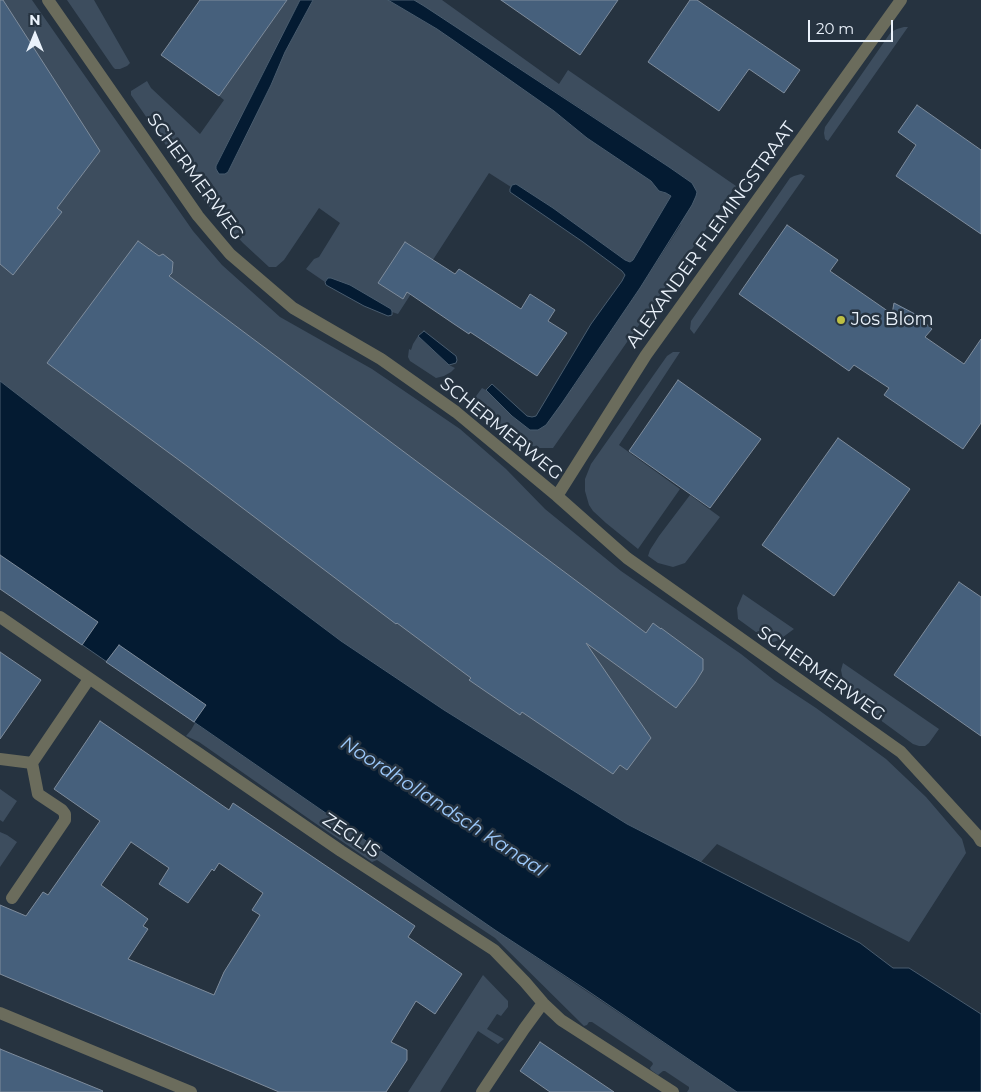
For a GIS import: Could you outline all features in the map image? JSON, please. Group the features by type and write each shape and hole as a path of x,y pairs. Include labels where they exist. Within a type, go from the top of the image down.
{"street":[{"name":"SCHERMERWEG","path":"48,0 198,216 230,254 293,308 381,359 461,416 627,558 901,752 981,841"},
{"name":"ALEXANDER FLEMINGSTRAAT","path":"556,496 646,355 901,0"},
{"name":"ZEGLIS","path":"0,617 341,851 494,950 561,1020 674,1092"},
{"path":"12,898 65,820 65,814 62,810 38,794 32,763 89,679"},
{"path":"0,759 32,763"},
{"path":"482,1092 543,1003"},
{"path":"0,1013 191,1092"}],"shaded area":[{"path":"0,0 32,0 193,231 222,265 280,317 372,369 460,429 506,469 545,509 621,571 741,654 775,681 886,759 926,797 962,839 966,853 909,942 717,844 701,862 627,824 444,710 341,641 0,381"},
{"path":"67,0 94,0 130,63 127,66 120,69 113,67"},
{"path":"287,0 300,0 216,166 228,172 271,85 285,52 313,0 388,0 453,40 554,111 587,138 651,181 661,192 671,196 633,260 630,262 625,260 516,184 511,187 489,173 398,314 349,285 326,280 325,282 306,269 314,259 319,257 340,223 319,208 284,260 276,267 269,267 243,243 207,204 131,95 131,91 147,81 151,88 200,134 224,100 219,96"},
{"path":"414,0 442,0 559,84 568,70 736,186 553,448 539,448 522,440 518,445 477,412 473,403 474,399 482,388 486,390 512,416 532,430 574,386 640,288 680,226 692,183"},
{"path":"908,27 828,141 825,139 825,127 891,32"},
{"path":"801,174 805,176 694,334 690,329 691,321 790,178"},
{"path":"418,336 449,365 455,368 444,376 436,378 410,361 408,357 409,349 411,350"},
{"path":"673,352 680,352 619,445 680,489 638,549 593,511 585,491 585,479 591,464 667,356"},
{"path":"690,495 720,517 685,563 673,567 658,563 648,556 650,550"},
{"path":"743,594 794,629 779,640 771,643 738,619 737,608"},
{"path":"843,663 939,729 929,743 925,746 913,744 857,703 847,690 843,680 841,670"},
{"path":"195,723 495,930 737,1092 687,1092 689,1087 665,1071 658,1075 650,1068 653,1064 652,1062 592,1022 584,1026 495,938 377,860 372,862 199,742 186,736"},
{"path":"0,789 17,801 3,822 0,820"},
{"path":"0,832 17,842 0,867"},
{"path":"483,975 508,1001 508,1007 501,1016 497,1014 487,1029 504,1039 498,1044 478,1031 440,1092 408,1092"}],"water":[{"path":"300,0 313,0 285,52 271,85 228,172 219,174 216,166"},
{"path":"388,0 414,0 424,6 669,167 692,183 697,192 692,205 640,288 562,403 546,425 538,430 530,430 512,416 486,390 492,384 527,416 536,416 591,324 625,275 583,242 510,192 512,185 516,184 553,208 630,262 671,196 659,191 651,181 587,138 554,111 453,40"},
{"path":"328,278 350,285 391,309 392,315 388,316 364,306 326,285 325,282"},
{"path":"424,331 456,356 456,363 449,365 418,336"},
{"name":"Noordhollandsch Kanaal","path":"0,381 341,641 444,710 627,824 860,943 893,968 909,968 981,1014 981,1092 737,1092 495,930 0,588"}],"building":[{"path":"0,0 3,0 100,151 57,208 62,212 13,275 0,264"},
{"path":"200,0 287,0 219,96 161,55"},
{"path":"501,0 618,0 580,55"},
{"path":"690,0 697,0 800,70 784,93 749,69 719,111 648,62"},
{"path":"917,105 981,150 981,234 896,176 916,145 898,132"},
{"path":"787,225 838,260 830,271 892,314 894,303 915,314 932,329 925,337 964,364 981,339 981,423 963,449 884,395 889,388 854,365 849,371 739,294"},
{"path":"138,241 159,256 163,254 173,262 172,273 169,276 646,633 653,623 703,659 703,670 676,708 586,643 651,738 627,770 620,765 613,774 522,712 520,715 469,680 471,678 47,363"},
{"path":"405,242 455,274 459,269 521,309 530,294 555,310 548,321 567,333 537,376 470,332 469,334 407,292 403,299 378,283"},
{"path":"678,380 761,439 710,508 629,451"},
{"path":"838,438 910,489 834,596 762,545"},
{"path":"0,555 98,622 82,645 0,589"},
{"path":"959,582 981,597 981,736 894,675"},
{"path":"119,645 206,705 194,722 106,662"},
{"path":"0,652 41,680 0,739"},
{"path":"100,721 229,810 233,803 415,926 408,937 462,974 435,1014 416,1001 391,1042 407,1050 407,1060 386,1092 279,1092 0,974 0,905 26,916 43,892 48,895 100,821 54,789","holes":["131,842 169,868 159,884 188,903 212,869 214,871 219,863 263,893 252,910 260,915 224,972 214,995 128,959 148,929 143,926 148,919 101,885"]},
{"path":"540,1042 614,1092 550,1092 520,1071"},
{"path":"0,1049 103,1091 0,1092"}],"place":[{"name":"Jos Blom","path":"841,320"}]}
